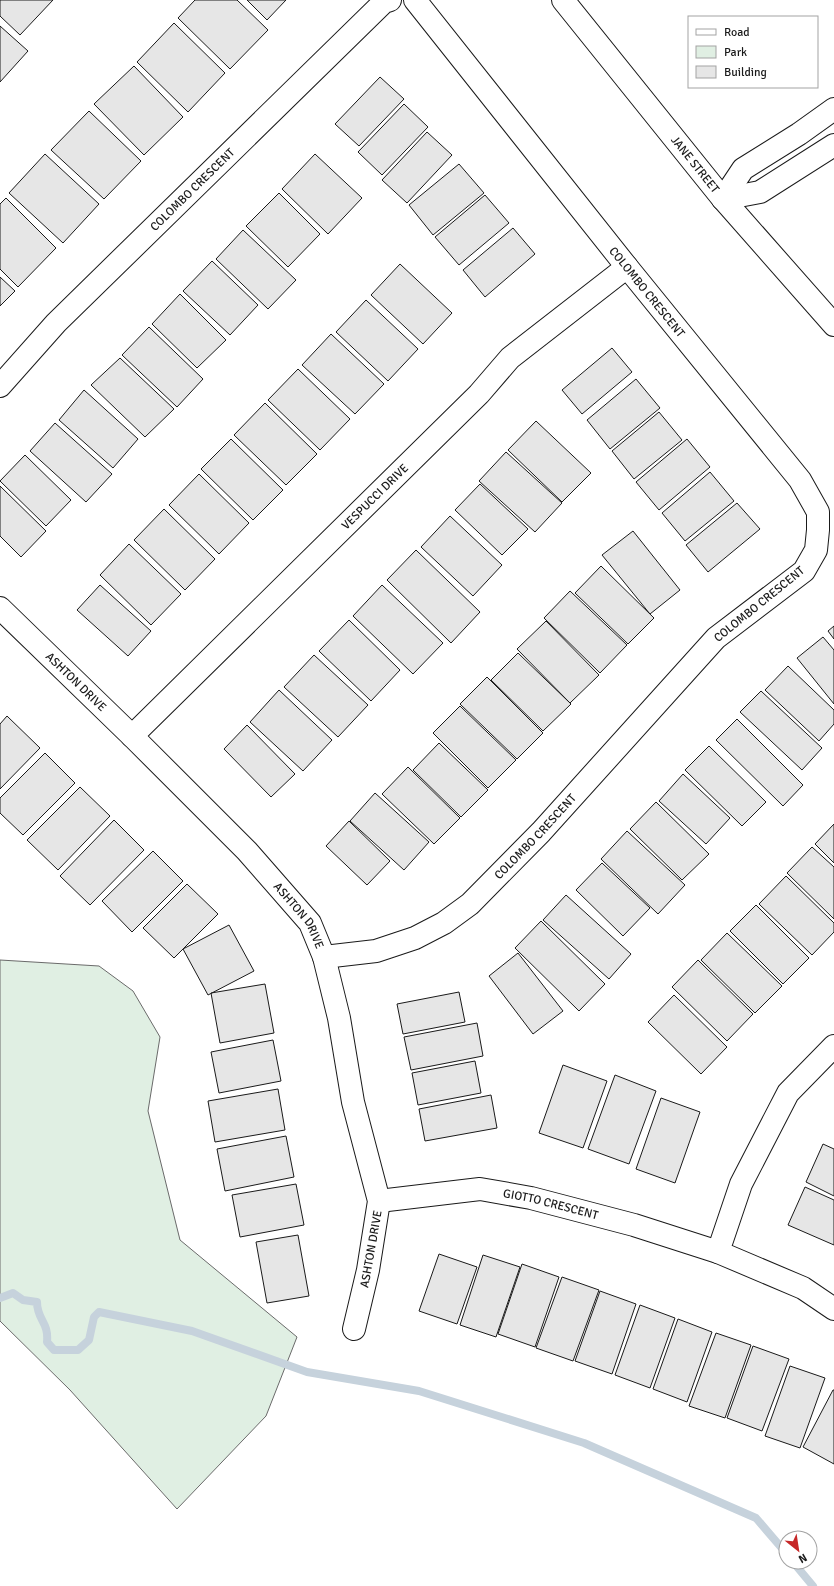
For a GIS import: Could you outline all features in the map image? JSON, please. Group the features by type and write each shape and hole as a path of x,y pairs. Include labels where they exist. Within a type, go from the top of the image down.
{"street":[{"name":"COLOMBO CRESCENT","path":"0,386 56,323 372,13 384,2 390,0"},
{"name":"COLOMBO CRESCENT","path":"324,957 376,951 415,938 444,923 470,904 541,832 716,638 804,571 816,550 818,530 818,512 800,480 626,268 415,0"},
{"name":"JANE STREET","path":"563,0 723,199 834,325"},
{"path":"723,199 743,169 799,134 834,109"},
{"path":"723,199 760,192 834,146"},
{"name":"VESPUCCI DRIVE","path":"132,736 479,394 510,358 626,268"},
{"name":"ASHTON DRIVE","path":"0,608 132,736 247,851 310,923 324,957 339,1018 353,1102 379,1201 368,1270 354,1329"},
{"path":"718,1252 741,1184 788,1093 834,1046"},
{"name":"GIOTTO CRESCENT","path":"379,1201 480,1189 546,1202 634,1225 718,1252 803,1288 834,1308"}],"green space":[{"path":"0,960 99,966 133,991 160,1037 148,1111 180,1240 297,1337 266,1416 177,1509 70,1390 0,1321"}],"building":[{"path":"0,0 53,0 20,35 0,16"},
{"path":"195,0 237,0 268,30 230,69 178,18"},
{"path":"247,0 286,0 267,20"},
{"path":"174,23 225,73 188,112 137,62"},
{"path":"0,26 28,51 0,82"},
{"path":"134,66 183,117 144,155 94,104"},
{"path":"380,77 404,99 359,146 335,124"},
{"path":"404,104 428,127 382,175 358,152"},
{"path":"89,111 141,161 104,199 51,150"},
{"path":"427,132 452,155 407,203 382,180"},
{"path":"45,154 99,204 63,243 9,193"},
{"path":"315,154 362,198 328,234 282,189"},
{"path":"459,164 484,193 433,235 409,205"},
{"path":"279,193 320,234 288,267 246,226"},
{"path":"485,195 509,223 459,265 435,237"},
{"path":"6,198 56,248 18,287 0,269 0,204"},
{"path":"513,228 535,254 485,297 463,270"},
{"path":"243,230 296,280 268,309 216,259"},
{"path":"212,261 258,305 230,335 183,291"},
{"path":"400,264 452,313 423,344 371,295"},
{"path":"0,277 15,291 0,306"},
{"path":"180,294 226,340 197,368 152,324"},
{"path":"366,300 418,349 388,381 336,332"},
{"path":"149,327 203,379 177,407 122,355"},
{"path":"331,334 384,384 355,414 302,365"},
{"path":"612,348 632,372 582,414 562,390"},
{"path":"120,358 174,409 145,437 91,385"},
{"path":"298,369 350,419 320,450 268,400"},
{"path":"636,379 660,408 610,449 587,420"},
{"path":"84,390 138,439 113,468 59,420"},
{"path":"265,403 317,454 286,485 234,435"},
{"path":"659,412 682,440 634,479 612,451"},
{"path":"536,421 591,473 562,502 508,450"},
{"path":"55,423 112,474 86,502 30,451"},
{"path":"231,439 283,490 253,520 201,469"},
{"path":"687,439 710,467 659,510 636,482"},
{"path":"506,452 562,503 535,532 479,481"},
{"path":"25,455 71,500 46,526 0,481"},
{"path":"710,472 734,501 685,541 662,513"},
{"path":"199,474 249,523 219,554 169,505"},
{"path":"480,484 528,529 502,555 455,510"},
{"path":"0,486 46,531 21,557 0,536"},
{"path":"737,503 760,529 708,572 686,545"},
{"path":"164,509 215,559 185,590 134,540"},
{"path":"450,516 502,565 473,596 421,547"},
{"path":"633,531 680,590 650,614 602,555"},
{"path":"129,544 181,594 151,625 100,575"},
{"path":"416,550 480,612 451,643 387,580"},
{"path":"601,566 654,618 628,644 575,593"},
{"path":"100,585 151,631 128,656 77,610"},
{"path":"382,585 443,643 413,674 353,616"},
{"path":"570,591 627,645 600,673 544,618"},
{"path":"349,620 400,670 371,701 319,651"},
{"path":"546,621 599,675 570,703 517,649"},
{"path":"834,626 834,639 828,631"},
{"path":"823,637 834,650 834,704 797,658"},
{"path":"518,653 571,704 543,731 491,680"},
{"path":"314,655 368,705 338,737 284,687"},
{"path":"788,666 834,710 834,724 819,741 765,690"},
{"path":"487,677 543,733 517,759 460,704"},
{"path":"279,690 332,740 303,771 250,722"},
{"path":"761,691 822,748 802,770 740,712"},
{"path":"460,706 516,760 488,788 433,733"},
{"path":"7,716 40,748 0,789 0,724"},
{"path":"737,719 803,785 783,806 716,740"},
{"path":"247,725 295,774 271,797 224,749"},
{"path":"439,743 488,790 461,817 413,770"},
{"path":"709,746 766,802 742,826 685,770"},
{"path":"45,753 75,783 23,835 0,813 0,798"},
{"path":"408,767 460,818 434,844 382,794"},
{"path":"683,774 730,818 706,844 659,801"},
{"path":"80,787 110,816 58,870 27,840"},
{"path":"375,793 429,842 404,870 350,821"},
{"path":"656,802 709,854 682,880 630,829"},
{"path":"114,820 144,850 90,905 60,876"},
{"path":"349,821 390,861 367,885 326,846"},
{"path":"834,824 834,863 815,844"},
{"path":"627,831 685,885 658,914 601,859"},
{"path":"812,847 834,867 834,919 787,873"},
{"path":"153,851 183,881 132,932 102,901"},
{"path":"602,863 650,908 623,936 576,890"},
{"path":"786,876 834,923 834,932 812,955 759,904"},
{"path":"187,884 218,914 174,958 143,928"},
{"path":"566,895 631,954 609,979 543,920"},
{"path":"756,905 809,958 783,984 730,931"},
{"path":"541,921 605,984 579,1011 515,948"},
{"path":"229,925 254,971 208,995 183,949"},
{"path":"727,933 782,986 755,1013 701,960"},
{"path":"518,953 563,1011 533,1034 489,976"},
{"path":"698,960 753,1014 727,1041 672,987"},
{"path":"265,984 274,1033 220,1043 211,993"},
{"path":"459,992 465,1022 403,1034 397,1004"},
{"path":"674,995 727,1047 701,1074 648,1022"},
{"path":"477,1023 483,1056 411,1070 404,1037"},
{"path":"273,1040 281,1081 219,1093 211,1052"},
{"path":"475,1061 481,1093 418,1105 412,1073"},
{"path":"563,1065 607,1081 583,1148 539,1133"},
{"path":"615,1075 656,1091 629,1164 588,1149"},
{"path":"278,1089 285,1130 215,1142 208,1101"},
{"path":"491,1095 497,1128 425,1141 419,1109"},
{"path":"661,1098 700,1112 675,1183 636,1169"},
{"path":"286,1136 294,1177 225,1191 217,1149"},
{"path":"823,1144 834,1149 834,1196 806,1182"},
{"path":"296,1184 304,1225 240,1237 232,1195"},
{"path":"805,1187 834,1200 834,1245 788,1225"},
{"path":"298,1235 309,1296 267,1303 256,1242"},
{"path":"439,1254 477,1267 457,1324 419,1311"},
{"path":"483,1255 520,1267 496,1337 460,1325"},
{"path":"522,1264 559,1277 535,1347 498,1334"},
{"path":"562,1277 599,1290 573,1361 536,1348"},
{"path":"600,1291 636,1304 612,1374 575,1361"},
{"path":"640,1305 675,1318 650,1388 615,1375"},
{"path":"678,1319 712,1332 687,1402 653,1389"},
{"path":"716,1333 751,1345 725,1418 689,1406"},
{"path":"753,1346 789,1359 762,1431 727,1418"},
{"path":"790,1366 825,1378 800,1448 765,1436"},
{"path":"834,1390 834,1464 803,1447"}],"waterway":[{"path":"0,1298 13,1293 23,1300 37,1302 39,1313 45,1325 47,1342 54,1350 78,1350 89,1340 94,1317 99,1312 192,1331 307,1372 419,1391 584,1443 756,1518 778,1544"},
{"path":"800,1570 813,1586"}]}
